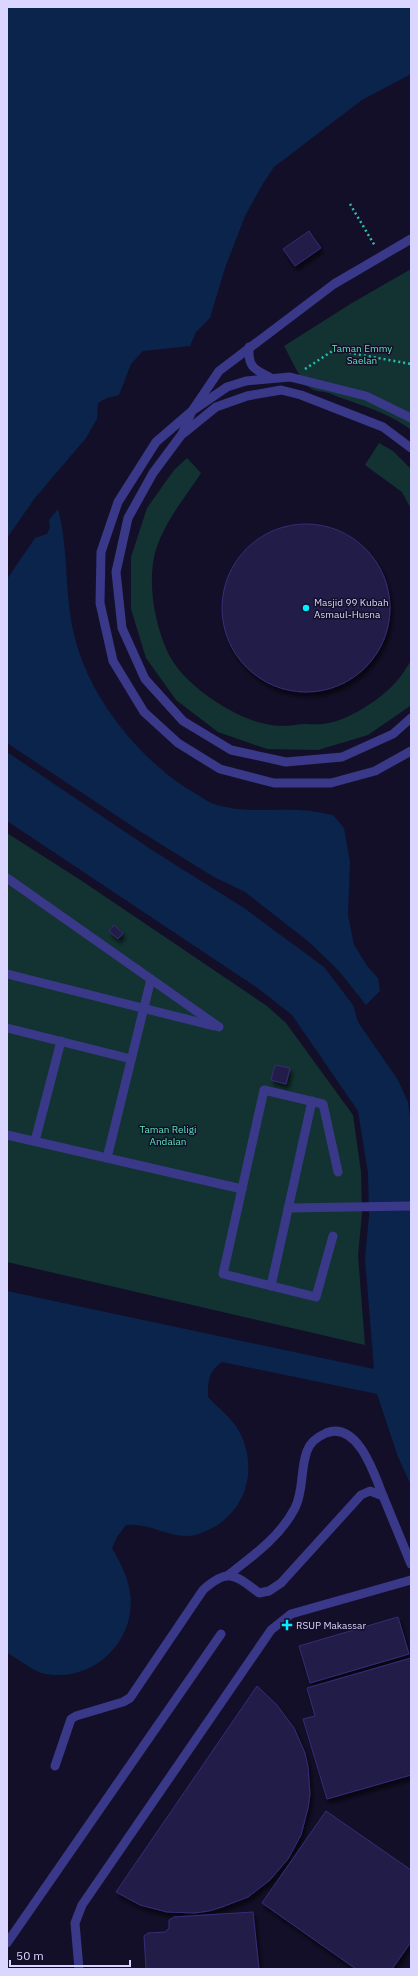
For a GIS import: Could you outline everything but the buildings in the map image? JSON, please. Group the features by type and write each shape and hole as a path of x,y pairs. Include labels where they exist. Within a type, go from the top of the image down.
{"lane":[{"path":"411,239 380,255 334,284 219,371 192,411 182,434 153,473 128,518 116,572 122,628 145,680 183,721 231,750 286,762 342,756 393,734 411,718"},
{"path":"249,347 249,360 254,370 272,378"},
{"path":"411,418 366,396 292,378 272,378 246,381 227,387 192,411 156,442 118,502 101,552 100,603 113,661 144,712 178,743 220,768 274,783 331,784 374,771 411,751"},
{"path":"182,434 216,407 246,396 281,390 315,400 383,426 411,448"},
{"path":"7,878 219,1027 7,974"},
{"path":"106,1158 151,979"},
{"path":"7,1028 131,1060"},
{"path":"34,1141 61,1042"},
{"path":"333,1236 316,1297 223,1274 264,1090 323,1104 338,1172"},
{"path":"271,1286 312,1101"},
{"path":"7,1135 242,1189"},
{"path":"288,1208 411,1206"},
{"path":"55,1766 71,1719 76,1716 123,1702 130,1698 204,1590 219,1578 227,1576 258,1553 273,1538 295,1508 301,1493 307,1450 313,1440 321,1435 329,1432 341,1433 351,1437 367,1458 411,1564"},
{"path":"227,1576 242,1579 259,1593 269,1591 281,1583 361,1495 370,1491 383,1496"},
{"path":"79,1969 76,1923 82,1905 266,1636 278,1623 292,1614 411,1580"},
{"path":"7,1943 221,1634"}],"path":[{"path":"350,204 380,255"},
{"path":"292,378 334,350 411,364"}],"green space":[{"name":"Taman Emmy Saelan","path":"411,269 411,430 402,423 382,413 329,393 310,388 299,374 284,346 352,303"},
{"path":"379,443 393,451 411,469 411,509 402,492 365,465"},
{"path":"187,458 201,473 172,516 160,539 153,563 152,574 153,598 157,622 164,645 177,667 199,689 228,709 257,722 288,726 329,723 337,721 365,708 374,702 397,681 411,661 410,706 368,735 318,750 267,749 218,732 176,700 146,658 131,609 131,557 147,508 174,470"},
{"name":"Taman Religi Andalan","path":"7,833 82,881 267,1006 286,1023 353,1115 361,1172 362,1214 358,1255 365,1345 7,1262"}],"water":[{"path":"7,7 411,7 411,74 362,100 274,167 245,216 225,268 210,318 196,332 190,346 143,351 131,364 119,395 107,398 98,403 97,419 86,438 35,498 7,538"},
{"path":"58,509 64,540 71,618 81,658 91,681 105,704 120,726 138,747 157,766 177,782 212,803 234,809 302,810 333,815 344,828 350,862 348,915 354,945 368,967 378,978 380,991 366,1005 339,971 309,942 245,892 214,877 141,832 7,743 7,579 35,538 47,534 50,527 49,520"},
{"path":"7,752 152,850 244,908 324,967 353,1005 358,1022 398,1080 408,1102 411,1124 411,1485 398,1457 377,1394 222,1362 211,1373 208,1386 208,1397 233,1422 245,1444 248,1457 248,1470 247,1483 243,1496 227,1517 216,1526 195,1535 181,1536 143,1526 126,1525 117,1537 112,1548 123,1570 129,1587 130,1611 126,1628 118,1643 106,1656 93,1666 77,1673 59,1675 41,1673 7,1653 7,1291 374,1369 365,1259 369,1216 368,1173 358,1111 292,1015 259,989 7,821"}],"place":[{"name":"Masjid 99 Kubah Asmaul-Husna","path":"306,608"},
{"name":"RSUP Makassar","path":"287,1625"}]}
